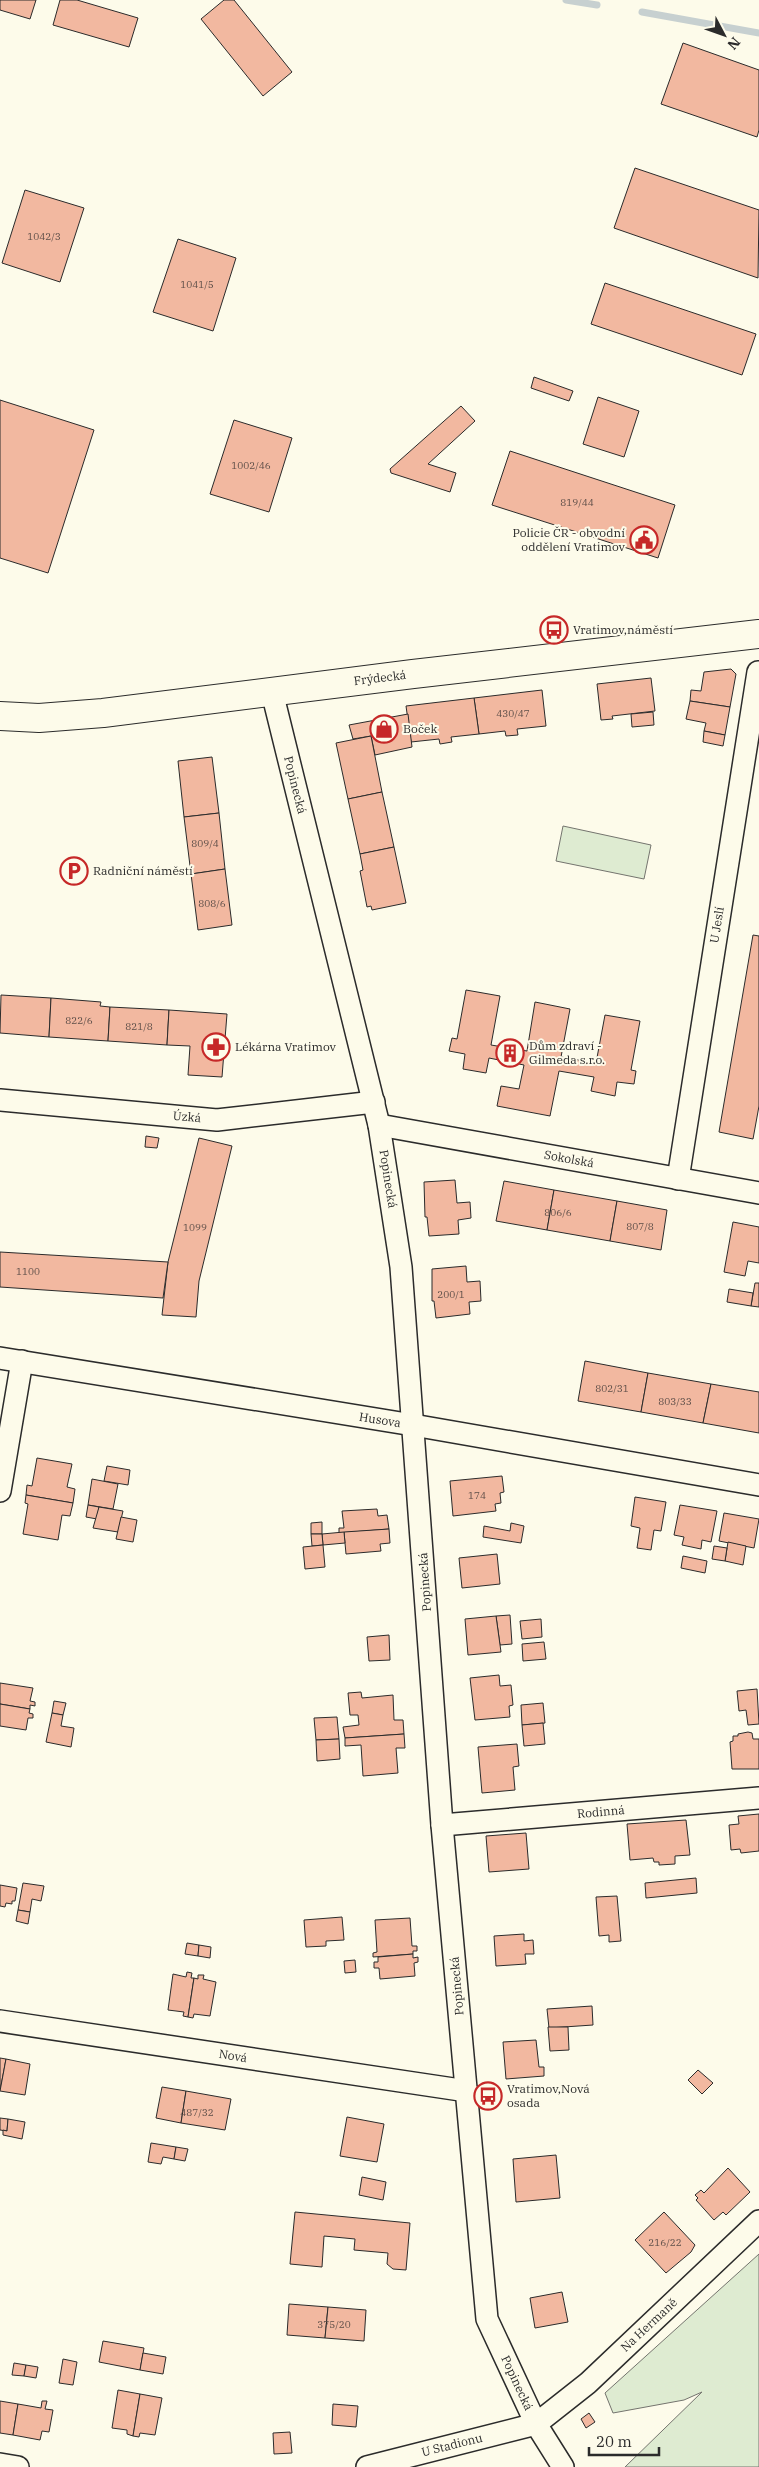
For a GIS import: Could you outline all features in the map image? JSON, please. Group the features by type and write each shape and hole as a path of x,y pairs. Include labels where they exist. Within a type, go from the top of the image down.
{"main road":[{"name":"Frýdecká","path":"0,716 40,718 103,713 759,634"}],"street":[{"name":"U Jeslí","path":"678,1179 758,672"},
{"name":"Popinecká","path":"272,692 374,1102 401,1267 442,1825 487,2320 536,2424 563,2467"},
{"name":"Úzká","path":"0,1100 217,1120 374,1102"},
{"name":"Sokolská","path":"379,1125 759,1193"},
{"name":"Husova","path":"0,1358 413,1425 759,1484"},
{"path":"0,1491 22,1362"},
{"name":"Rodinná","path":"442,1825 759,1798"},
{"name":"Nová","path":"0,2021 467,2092"},
{"name":"Na Hermaně","path":"536,2424 588,2383 759,2221"},
{"name":"U Stadionu","path":"367,2467 536,2424"},
{"path":"0,2464 18,2467"}],"green space":[{"path":"563,826 651,845 644,879 556,861"},
{"path":"759,2254 759,2467 625,2467 702,2392 684,2400 613,2413 605,2393"}],"building":[{"path":"0,0 36,0 30,19 0,10"},
{"path":"60,0 77,0 138,18 129,47 53,25"},
{"path":"224,0 234,0 292,72 263,96 201,19"},
{"path":"683,43 759,70 759,130 757,137 661,104"},
{"path":"635,168 759,210 758,278 614,228"},
{"path":"25,190 84,208 60,282 2,263"},
{"path":"178,239 236,258 213,331 153,312"},
{"path":"605,283 756,334 742,375 591,324"},
{"path":"534,377 573,391 569,401 531,388"},
{"path":"598,397 639,411 624,457 583,444"},
{"path":"0,400 94,430 48,573 0,558"},
{"path":"461,406 475,421 428,464 456,473 450,492 391,473 390,469"},
{"path":"234,420 292,438 269,512 210,494"},
{"path":"510,451 675,505 658,558 492,505"},
{"path":"731,669 736,674 730,707 690,701 691,690 701,691 704,672"},
{"path":"651,678 655,711 612,716 613,719 601,720 597,684"},
{"path":"542,690 546,726 517,729 518,735 506,736 505,731 479,734 474,698"},
{"path":"474,698 479,734 451,737 452,742 440,744 439,739 411,742 406,706"},
{"path":"690,701 730,707 725,735 704,731 706,723 686,719"},
{"path":"653,712 654,725 632,727 631,714"},
{"path":"408,714 412,747 375,755 371,736 353,739 349,725"},
{"path":"704,731 725,735 723,746 703,742"},
{"path":"371,736 382,792 348,799 336,743"},
{"path":"212,757 219,813 184,817 178,761"},
{"path":"382,792 394,847 360,854 348,799"},
{"path":"219,813 225,869 191,874 184,817"},
{"path":"394,847 406,903 372,910 371,906 367,907 360,871 363,870 360,854"},
{"path":"225,869 232,925 198,930 191,874"},
{"path":"753,935 759,936 759,1106 753,1139 719,1132"},
{"name":"Dům zdraví - Gilmeda s.r.o.","path":"466,990 500,996 491,1045 527,1051 535,1002 570,1009 561,1057 596,1063 605,1015 640,1021 631,1070 636,1071 634,1084 617,1082 615,1096 591,1091 594,1077 559,1071 550,1116 497,1106 501,1086 519,1089 524,1065 489,1058 486,1073 463,1069 465,1054 449,1051 452,1038 457,1039"},
{"path":"1,995 51,998 49,1037 0,1033"},
{"path":"51,998 101,1002 100,1006 110,1007 108,1041 49,1037"},
{"path":"110,1007 169,1010 167,1045 108,1041"},
{"path":"169,1010 227,1014 222,1077 188,1075 190,1046 167,1045"},
{"path":"146,1136 159,1138 157,1148 145,1147"},
{"path":"199,1138 232,1146 199,1281 196,1317 162,1315 168,1262"},
{"path":"455,1180 457,1203 470,1202 471,1218 458,1220 459,1234 429,1236 427,1217 425,1217 424,1182"},
{"path":"504,1181 554,1190 547,1230 496,1221"},
{"path":"554,1190 617,1201 610,1241 547,1230"},
{"path":"617,1201 667,1210 661,1250 610,1241"},
{"path":"733,1222 759,1227 759,1263 748,1261 745,1276 724,1272"},
{"path":"0,1252 168,1262 163,1298 0,1287"},
{"path":"466,1266 467,1282 480,1281 481,1301 469,1302 470,1314 436,1318 434,1301 432,1301 432,1269"},
{"path":"755,1283 759,1283 759,1307 751,1306"},
{"path":"729,1289 753,1293 751,1306 727,1302"},
{"path":"585,1361 648,1373 641,1412 578,1401"},
{"path":"648,1373 711,1384 703,1423 641,1412"},
{"path":"711,1384 759,1392 759,1433 703,1423"},
{"path":"37,1458 72,1464 67,1487 75,1489 73,1503 26,1495 27,1485 32,1486"},
{"path":"107,1466 130,1470 128,1485 104,1481"},
{"path":"502,1476 504,1492 500,1493 501,1503 495,1504 496,1511 453,1516 450,1481"},
{"path":"92,1479 118,1484 113,1509 88,1505"},
{"path":"26,1495 73,1503 70,1516 62,1515 58,1540 23,1534 28,1504 25,1503"},
{"path":"635,1497 666,1502 661,1531 654,1530 651,1550 637,1548 640,1528 631,1526"},
{"path":"88,1505 99,1507 97,1519 86,1517"},
{"path":"680,1505 717,1511 711,1542 702,1540 701,1549 682,1545 684,1537 674,1535"},
{"path":"99,1507 123,1511 118,1532 93,1528"},
{"path":"377,1509 378,1516 387,1515 389,1529 339,1533 339,1528 344,1528 342,1511"},
{"path":"724,1513 759,1519 754,1548 719,1541"},
{"path":"121,1517 137,1520 133,1542 116,1539"},
{"path":"322,1522 322,1534 311,1534 311,1523"},
{"path":"511,1523 524,1526 521,1543 483,1537 484,1526 510,1531"},
{"path":"389,1529 390,1543 380,1544 381,1551 346,1554 344,1532"},
{"path":"344,1532 345,1543 323,1545 322,1534"},
{"path":"311,1534 322,1534 323,1545 312,1546"},
{"path":"728,1542 746,1546 743,1565 725,1561"},
{"path":"323,1545 325,1567 305,1569 303,1547"},
{"path":"714,1546 727,1548 725,1561 712,1559"},
{"path":"497,1554 500,1584 462,1588 459,1558"},
{"path":"683,1556 707,1561 705,1573 681,1568"},
{"path":"510,1615 512,1644 500,1645 496,1616"},
{"path":"496,1616 501,1652 468,1655 465,1619"},
{"path":"541,1619 542,1637 522,1639 520,1621"},
{"path":"389,1635 390,1660 369,1661 367,1637"},
{"path":"544,1642 546,1659 523,1661 522,1644"},
{"path":"499,1675 500,1686 511,1685 513,1705 509,1706 510,1717 475,1720 470,1678"},
{"path":"0,1683 33,1688 30,1701 35,1702 35,1706 30,1705 30,1709 0,1704"},
{"path":"757,1689 759,1724 748,1725 746,1710 739,1711 737,1691"},
{"path":"361,1692 362,1698 393,1695 394,1720 403,1720 404,1734 345,1738 343,1727 359,1725 358,1715 350,1715 348,1693"},
{"path":"54,1701 66,1703 63,1715 52,1713"},
{"path":"543,1703 545,1723 522,1725 521,1705"},
{"path":"0,1704 30,1709 29,1713 33,1714 33,1718 28,1718 26,1730 0,1726"},
{"path":"52,1713 63,1715 61,1726 74,1728 71,1747 46,1742"},
{"path":"337,1717 339,1739 316,1740 314,1718"},
{"path":"543,1723 545,1744 524,1746 522,1725"},
{"path":"748,1732 752,1733 753,1739 759,1739 759,1769 732,1769 730,1742 733,1741 733,1736"},
{"path":"404,1734 405,1748 396,1748 398,1773 363,1776 361,1745 345,1746 345,1738"},
{"path":"339,1739 340,1759 317,1761 316,1740"},
{"path":"517,1744 519,1766 513,1767 515,1790 482,1793 478,1747"},
{"path":"759,1814 759,1851 741,1853 740,1849 731,1850 729,1825 739,1824 738,1816"},
{"path":"686,1820 690,1855 675,1856 675,1864 659,1865 659,1862 654,1862 653,1858 630,1860 627,1824"},
{"path":"526,1833 529,1869 489,1872 486,1836"},
{"path":"696,1878 697,1893 646,1898 645,1883"},
{"path":"23,1883 44,1886 41,1901 32,1899 30,1912 18,1910"},
{"path":"0,1885 17,1888 15,1901 12,1901 12,1904 6,1903 5,1907 0,1906"},
{"path":"617,1896 621,1941 609,1942 609,1935 599,1936 596,1897"},
{"path":"18,1910 30,1912 28,1924 16,1921"},
{"path":"342,1917 344,1940 326,1941 326,1946 306,1947 304,1920"},
{"path":"410,1918 412,1946 417,1946 417,1951 413,1951 413,1954 373,1957 373,1953 377,1952 375,1920"},
{"path":"524,1934 524,1941 533,1940 534,1954 525,1954 526,1964 496,1966 494,1936"},
{"path":"187,1943 199,1945 198,1956 185,1954"},
{"path":"199,1945 211,1947 210,1958 198,1956"},
{"path":"413,1954 413,1958 418,1957 418,1962 414,1963 415,1976 380,1979 379,1968 374,1968 374,1962 378,1962 378,1957"},
{"path":"355,1960 356,1972 345,1973 344,1961"},
{"path":"187,1972 192,1973 191,1978 194,1978 188,2017 183,2016 184,2012 168,2010 173,1974 186,1977"},
{"path":"198,1975 204,1975 203,1979 216,1982 210,2016 194,2014 193,2018 188,2017 194,1978 198,1979"},
{"path":"592,2006 593,2025 549,2028 547,2009"},
{"path":"548,2027 568,2027 569,2050 550,2051"},
{"path":"536,2040 539,2067 544,2067 544,2076 506,2079 503,2042"},
{"path":"0,2058 6,2059 0,2091"},
{"path":"6,2059 30,2064 25,2095 0,2091"},
{"path":"698,2070 713,2083 702,2094 688,2080"},
{"path":"162,2087 186,2091 181,2123 156,2118"},
{"path":"186,2091 231,2099 225,2130 181,2123"},
{"path":"347,2117 384,2124 377,2162 340,2156"},
{"path":"0,2118 8,2119 7,2131 0,2130"},
{"path":"8,2119 25,2122 22,2139 3,2135 3,2130 7,2131"},
{"path":"151,2143 176,2147 174,2159 163,2157 161,2164 148,2162"},
{"path":"176,2147 188,2149 185,2161 174,2159"},
{"path":"556,2155 560,2198 516,2202 513,2159"},
{"path":"728,2168 750,2192 726,2215 723,2212 714,2220 696,2200 698,2198 695,2195 701,2190 704,2193"},
{"path":"362,2177 386,2182 383,2200 359,2195"},
{"path":"295,2212 410,2223 406,2270 393,2269 387,2264 388,2253 354,2250 355,2239 324,2236 322,2267 290,2264"},
{"path":"664,2212 695,2245 691,2252 666,2273 635,2240"},
{"path":"562,2292 568,2322 535,2328 530,2298"},
{"path":"289,2304 328,2307 325,2338 287,2335"},
{"path":"328,2307 366,2310 364,2341 325,2338"},
{"path":"103,2341 144,2348 140,2370 99,2362"},
{"path":"143,2353 166,2357 163,2374 140,2370"},
{"path":"63,2359 77,2362 73,2385 59,2383"},
{"path":"14,2363 26,2365 24,2376 12,2375"},
{"path":"26,2365 38,2367 36,2378 24,2376"},
{"path":"118,2390 140,2394 133,2436 127,2434 127,2430 112,2428"},
{"path":"140,2394 162,2398 155,2435 140,2433 139,2437 133,2436"},
{"path":"0,2401 18,2404 13,2435 0,2433"},
{"path":"42,2401 47,2401 45,2409 53,2410 49,2432 42,2431 40,2440 13,2435 18,2404 41,2408"},
{"path":"333,2404 358,2406 356,2427 332,2425"},
{"path":"589,2413 595,2422 586,2428 581,2419"},
{"path":"290,2432 292,2453 274,2454 273,2433"}],"waterway":[{"path":"566,0 597,5"},
{"path":"642,12 759,33"}],"place":[{"name":"Policie ČR - obvodní oddělení Vratimov","path":"644,540"},
{"name":"Vratimov,náměstí","path":"554,630"},
{"name":"Boček","path":"384,729"},
{"name":"Radniční náměstí","path":"74,871"},
{"name":"Lékárna Vratimov","path":"216,1047"},
{"name":"Dům zdraví - Gilmeda s.r.o.","path":"510,1053"},
{"name":"Vratimov,Nová osada","path":"488,2096"}]}
